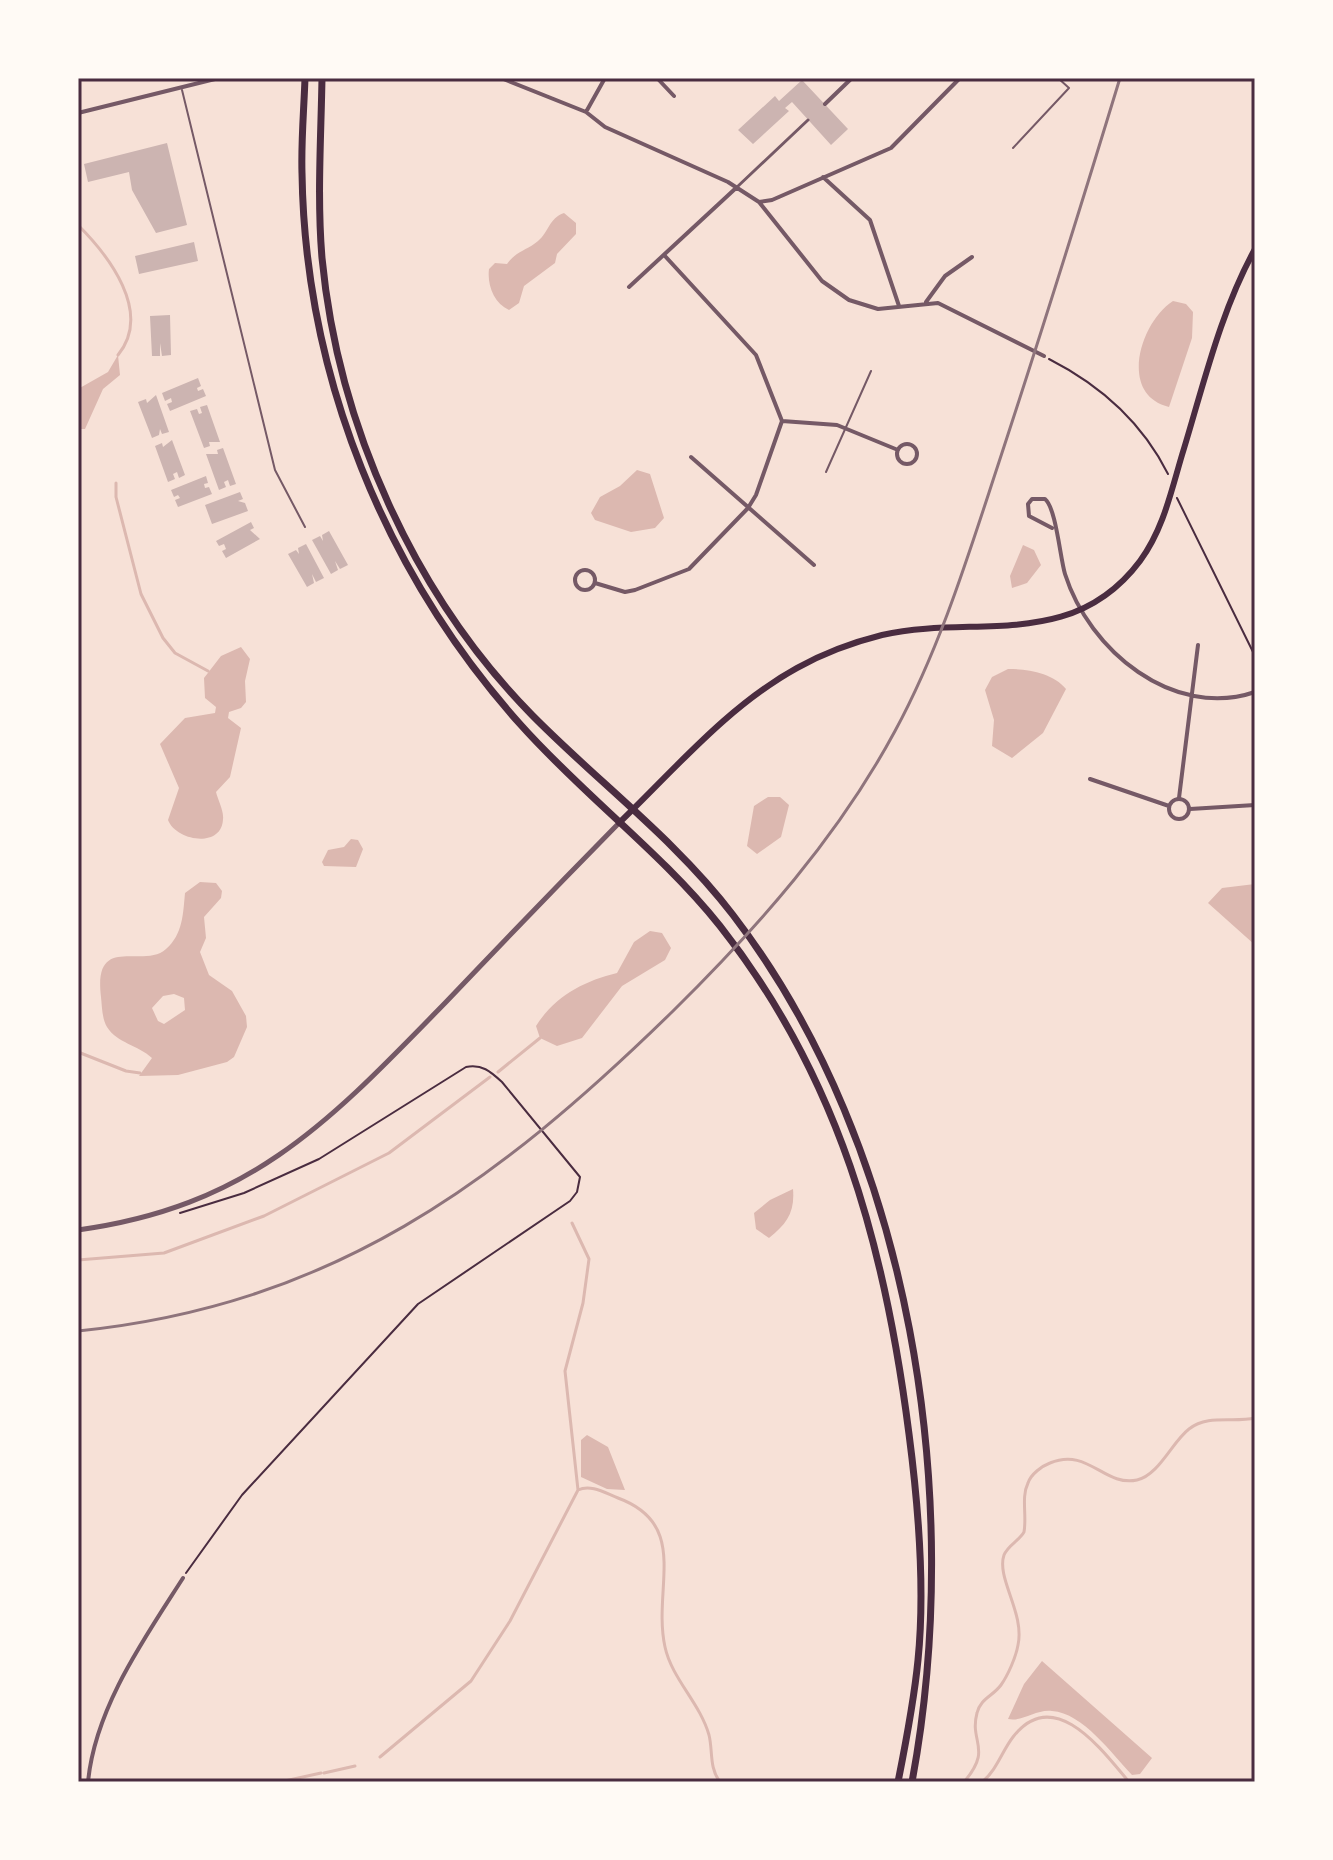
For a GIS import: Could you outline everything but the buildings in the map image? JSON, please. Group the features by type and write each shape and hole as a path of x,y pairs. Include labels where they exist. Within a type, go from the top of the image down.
{"main road":[{"path":"305,78 302,171 309,262 320,333 360,471 393,541 446,630 521,726 691,892 720,927 792,1033 823,1093 868,1220 890,1300 918,1501 919,1658 898,1782"},
{"path":"322,78 319,174 322,260 350,399 372,466 433,586 497,677 703,879 768,964 834,1085 880,1209 920,1381 933,1509 930,1658 912,1782"},
{"path":"619,823 698,744 754,697 798,667 883,635 1022,626 1053,621 1082,609 1115,588 1138,563 1160,528 1211,359 1255,249"}],"street":[{"path":"78,113 219,78"},
{"path":"501,78 586,112 605,127 736,188 759,202 832,291 863,306 878,309 938,303 1044,356"},
{"path":"586,112 605,78"},
{"path":"657,78 674,96"},
{"path":"825,104 852,78"},
{"path":"759,202 772,200 891,148 960,78"},
{"path":"629,287 808,120"},
{"path":"823,177 870,220 899,306"},
{"path":"595,583 625,592 689,569 748,508 756,495 782,421 756,355 664,255"},
{"path":"926,302 945,276 972,257"},
{"path":"782,421 845,428 898,450"},
{"path":"902,445 912,445 916,457 909,464 903,463 898,459 898,450 902,445"},
{"path":"691,457 814,565"},
{"path":"1052,528 1054,515 1049,502 1032,499 1028,504 1029,516 1052,528 1059,540 1065,573 1082,609 1113,652 1130,667 1158,684 1192,698 1242,697 1255,692"},
{"path":"586,569 592,573 595,583 591,588 581,590 576,586 575,576 586,569"},
{"path":"1169,806 1179,798 1198,645"},
{"path":"1090,779 1169,806"},
{"path":"1169,806 1170,815 1179,819 1186,817 1189,809 1186,801 1179,798"},
{"path":"1189,809 1255,805"},
{"path":"78,1230 115,1225 182,1206 261,1168 300,1142 353,1097 619,823"},
{"path":"88,1782 98,1739 123,1677 183,1578"}],"lane":[{"path":"1013,148 1069,88 1058,78"},
{"path":"182,88 275,470 305,527"},
{"path":"826,472 871,371"}],"path":[{"path":"174,1215 244,1193 319,1159 466,1067 476,1066 489,1070 532,1118 579,1174 580,1185 570,1201 418,1304 242,1495 183,1578"}],"shaded area":[{"path":"564,213 576,223 576,234 557,254 555,263 524,286 519,303 509,310 504,307 493,293 489,269 495,263 507,264 534,244 555,218"},
{"path":"1173,301 1186,304 1193,312 1192,338 1169,407 1153,400 1143,388 1139,374 1140,357 1151,325"},
{"path":"118,355 120,375 103,389 85,429 78,429 78,389 108,372"},
{"path":"637,470 650,474 664,518 655,528 631,532 595,520 591,513 600,497 620,486"},
{"path":"1023,545 1034,550 1041,565 1027,583 1012,588 1010,576"},
{"path":"241,647 250,659 245,681 246,702 241,708 229,712 228,718 241,728 230,777 216,792 223,816 221,829 207,838 189,837 180,833 168,820 179,788 160,744 185,718 215,713 216,707 205,698 204,678 221,656"},
{"path":"1008,669 1040,673 1066,689 1043,733 1012,758 992,746 994,720 985,690 992,677"},
{"path":"768,797 780,797 789,805 781,837 757,854 747,846 754,806"},
{"path":"351,839 358,840 363,849 356,867 324,866 322,862 328,850 344,847"},
{"path":"200,882 216,883 222,891 221,898 204,917 206,938 200,952 209,975 232,991 246,1016 247,1027 234,1057 227,1062 178,1075 139,1076 152,1058 116,1037 107,1027 102,1012 101,977 105,965 112,959 156,954 172,943 183,916 185,893","holes":["174,994 184,998 185,1010 164,1024 158,1021 152,1008 163,996"]},
{"path":"1255,884 1255,945 1208,903 1222,888"},
{"path":"650,931 662,933 671,948 665,960 622,986 582,1038 557,1046 540,1038 536,1026 552,1006 582,985 617,973 634,942"},
{"path":"793,1189 793,1204 788,1217 769,1238 756,1229 754,1213 770,1200"},
{"path":"587,1435 608,1447 625,1490 607,1489 581,1477 581,1440"},
{"path":"1042,1661 1152,1758 1140,1774 1132,1775 1096,1736 1064,1713 1046,1711 1008,1719 1024,1684"}],"waterway":[{"path":"78,225 113,268 129,303 131,321 128,338 118,355"},
{"path":"116,483 116,497 141,594 163,638 175,653 208,671"},
{"path":"498,1072 540,1038"},
{"path":"78,1052 126,1071 140,1073"},
{"path":"78,1260 164,1253 264,1216 389,1153 490,1077"},
{"path":"380,1757 471,1681 510,1621 578,1490 565,1371 583,1303 589,1259 572,1223"},
{"path":"964,1782 973,1771 979,1753 975,1723 979,1708 1001,1685 1017,1650 1018,1621 1003,1564 1004,1555 1024,1532 1025,1494 1032,1476 1047,1464 1063,1459 1086,1463 1125,1481 1137,1480 1152,1472 1196,1424 1255,1418"},
{"path":"578,1490 593,1489 618,1498 640,1510 654,1524 662,1541 664,1560 662,1625 665,1647 674,1670 705,1723 714,1771 720,1782"},
{"path":"982,1782 992,1772 1013,1737 1029,1722 1045,1717 1061,1720 1076,1728 1105,1754 1129,1782"},
{"path":"324,1773 355,1766"},
{"path":"280,1782 321,1773"}],"railway":[{"path":"78,1331 169,1317 253,1294 331,1264 404,1226 474,1181 541,1130 607,1073 705,979 766,913 822,844 873,770 911,699 940,633 1015,414 1120,78"}]}
